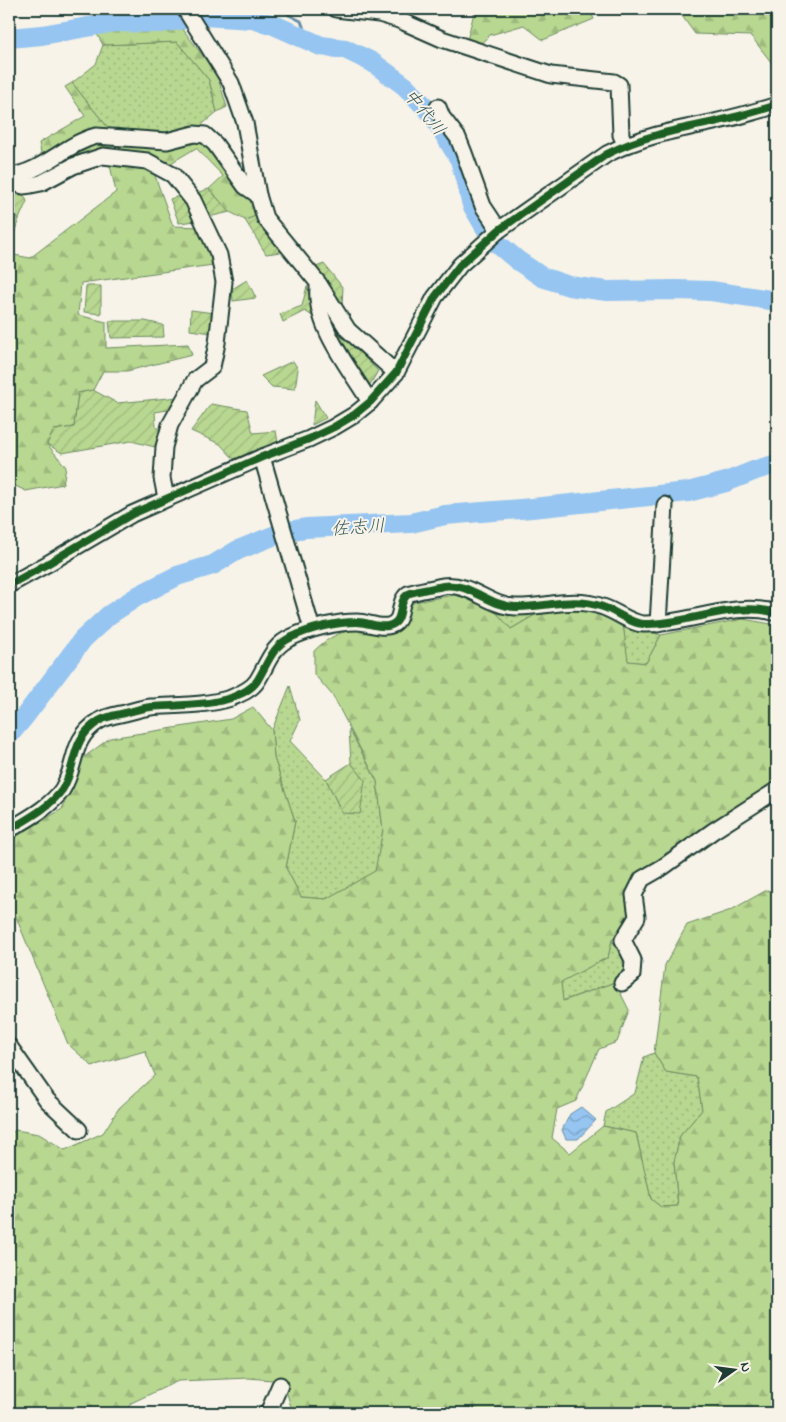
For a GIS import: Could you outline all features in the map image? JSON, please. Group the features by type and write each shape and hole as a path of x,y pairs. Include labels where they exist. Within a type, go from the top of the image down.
{"street":[{"path":"185,9 231,83 245,123 258,196 265,218 319,284 348,330 396,373"},
{"path":"336,9 379,14 400,20 442,39 551,75 614,82 619,86 621,135 625,144"},
{"path":"9,585 132,514 334,427 354,415 370,402 396,373 435,297 460,266 499,230 607,154 625,144 777,105"},
{"path":"438,107 442,117 458,138 483,206 499,230"},
{"path":"9,176 38,168 85,139 96,136 167,141 194,134 205,135 215,144 245,186 258,196"},
{"path":"9,181 23,186 32,186 73,166 103,156 147,161 173,175 193,200 219,255 224,282 217,343 212,367 195,380 170,425 164,448 163,470 166,498"},
{"path":"319,284 317,296 327,332 370,402"},
{"path":"262,457 312,629"},
{"path":"658,624 666,505"},
{"path":"9,830 52,802 63,788 69,776 76,747 83,735 99,721 113,715 149,708 204,704 244,693 256,682 271,653 279,644 290,637 312,629 341,623 358,622 386,626 395,623 400,615 401,602 408,594 445,586 463,587 499,604 515,606 572,601 603,607 641,624 658,624 737,610 777,613"},
{"path":"622,983 632,975 633,960 623,940 637,917 634,895 642,879 777,790"},
{"path":"9,1046 47,1100 80,1130"},
{"path":"268,1413 280,1385"}],"green space":[{"path":"466,9 589,9 594,19 543,40 524,25 490,35 479,45 467,40 474,13"},
{"path":"677,9 770,9 777,25 777,82 771,62 751,36 695,34"},
{"path":"182,28 217,75 227,107 217,112 209,80 177,42 103,45 96,32"},
{"path":"177,42 209,80 217,112 198,128 167,135 109,129 72,83 96,64 103,45"},
{"path":"72,83 109,129 98,142 211,133 245,174 256,216 245,220 230,212 209,189 223,176 196,148 154,173 173,226 199,227 213,265 81,283 78,315 106,322 106,348 188,344 192,355 127,371 103,371 93,390 78,393 74,427 54,430 47,444 66,467 63,484 26,491 9,483 9,254 30,258 116,192 109,161 62,164 42,158 39,143 85,116 65,87"},
{"path":"19,187 27,201 19,219 9,206 9,188"},
{"path":"209,189 230,212 208,217 196,193"},
{"path":"182,195 196,221 179,223 170,199"},
{"path":"9,206 19,219 9,248"},
{"path":"256,216 281,252 266,254 245,220"},
{"path":"324,264 343,288 342,304 316,267"},
{"path":"247,280 256,298 233,301 232,289"},
{"path":"86,286 101,286 101,314 84,312"},
{"path":"307,286 315,318 305,311 283,322 280,314 302,306"},
{"path":"191,310 214,313 212,333 190,330"},
{"path":"329,314 341,334 378,371 368,388 334,334"},
{"path":"109,321 145,321 163,325 164,337 111,338"},
{"path":"293,361 298,369 295,389 272,387 261,376"},
{"path":"93,390 117,403 179,397 174,409 155,412 156,428 165,428 159,448 131,441 62,453 47,444 54,430 74,427 78,393"},
{"path":"315,400 326,418 312,425"},
{"path":"211,404 247,410 253,433 276,431 278,442 234,459 220,444 191,431"},
{"path":"460,594 495,611 511,629 540,612 581,606 623,624 628,661 646,663 661,635 743,619 777,625 777,782 642,871 625,895 629,919 612,940 608,957 561,982 563,1001 615,982 629,1010 617,1042 599,1049 576,1101 557,1109 552,1138 570,1153 603,1126 636,1133 651,1199 661,1207 678,1206 674,1162 680,1136 702,1110 697,1077 666,1072 654,1053 665,965 687,925 731,910 767,890 777,893 777,1413 293,1413 283,1381 249,1378 178,1381 131,1403 126,1413 9,1413 9,1136 15,1130 39,1134 65,1150 103,1133 119,1108 155,1075 145,1051 92,1066 68,1044 9,900 9,841 62,809 83,758 110,738 231,719 253,707 272,730 274,758 295,821 286,868 301,897 326,899 375,871 383,830 377,781 333,696 314,674 314,651 333,637 351,630 394,629 414,602"},
{"path":"495,611 540,612 511,629"},
{"path":"623,624 661,635 646,663 627,661"},
{"path":"290,686 300,720 290,741 326,779 342,813 365,780 351,763 349,729 377,781 383,830 376,871 326,899 301,897 286,868 295,821 274,758 272,730"},
{"path":"351,763 365,780 360,814 342,813 326,779"},
{"path":"612,940 628,969 615,982 562,1001 561,981 608,957"},
{"path":"654,1053 666,1072 697,1077 702,1110 680,1136 674,1162 678,1206 661,1207 651,1199 636,1133 603,1126 606,1112 635,1093 644,1057"}],"water":[{"path":"581,1107 596,1120 578,1139 566,1139 562,1130 570,1114"}],"waterway":[{"path":"286,9 289,15 301,21 308,40"},
{"name":"中代川","path":"9,38 42,35 116,22 162,23 203,16 252,19 274,25 321,46 345,49 372,62 405,86 432,114 460,160 472,205 492,239 517,260 542,277 569,286 607,291 711,291 777,301"},
{"name":"佐志川","path":"9,735 83,639 109,615 138,596 177,576 213,565 238,550 283,532 306,528 411,523 445,515 688,492 726,482 777,464"}],"cycle path":[{"path":"9,585 132,514 262,457 309,439 354,415 370,402 396,373 435,297 460,265 499,230 607,154 632,143 658,135 777,105"},
{"path":"9,830 37,813 62,790 67,781 78,745 89,728 99,721 148,707 201,704 231,698 255,684 275,650 285,641 307,631 341,623 357,622 380,626 394,624 399,616 404,598 411,593 443,586 453,586 462,587 505,606 526,607 580,602 608,609 634,622 644,624 677,621 744,609 777,613"}]}
